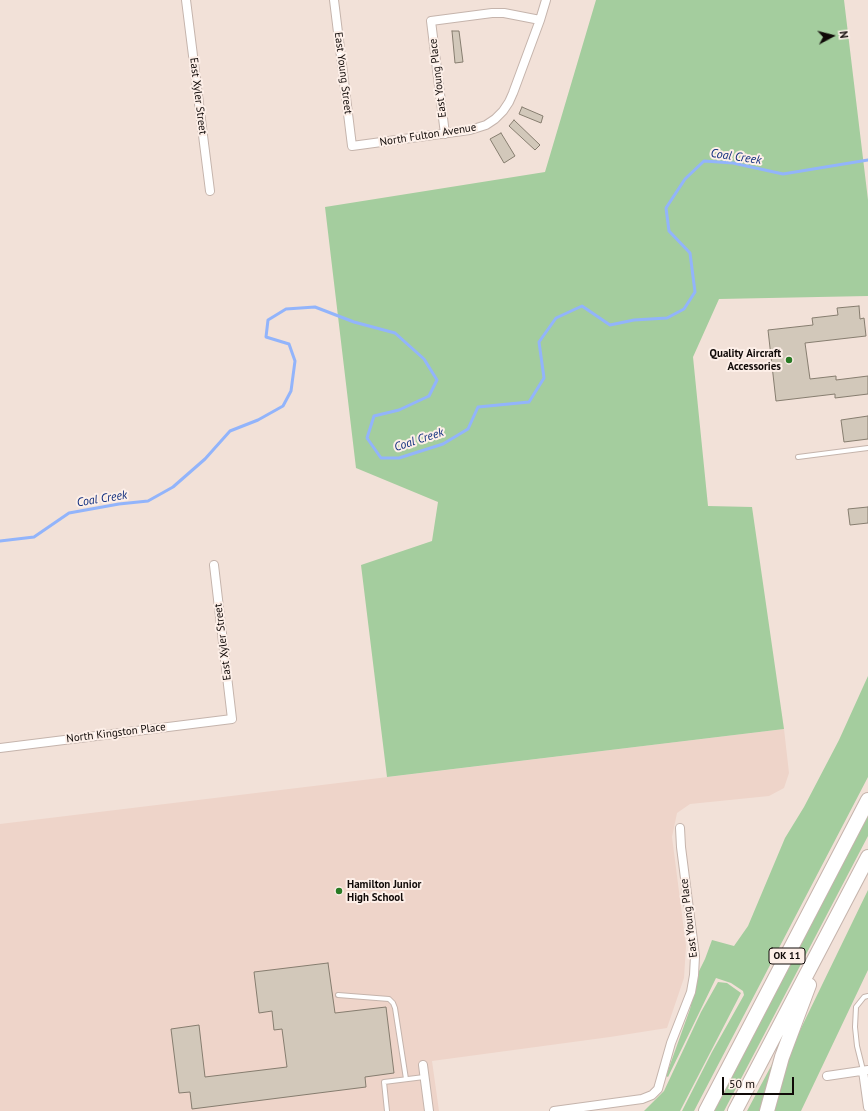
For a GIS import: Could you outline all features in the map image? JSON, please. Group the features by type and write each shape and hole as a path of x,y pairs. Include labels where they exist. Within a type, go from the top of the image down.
{"highway":[{"name":"OK 11","path":"706,1111 868,800"},
{"name":"OK 11","path":"735,1111 868,858"},
{"path":"767,1111 782,1058 832,926"}],"street":[{"name":"East Xyler Street","path":"186,0 210,191"},
{"name":"East Young Street","path":"334,0 352,146"},
{"name":"North Fulton Avenue","path":"352,146 470,130 486,125 495,119 503,111 514,93 546,0"},
{"name":"East Young Place","path":"445,134 431,21 492,13 504,13 540,20"},
{"name":"East Xyler Street","path":"214,565 232,719"},
{"name":"North Kingston Place","path":"0,748 232,719"},
{"name":"East Young Place","path":"554,1111 642,1100 652,1095 658,1088 671,1043 691,992 694,975 695,956 680,847 680,828"},
{"path":"423,1065 429,1111"},
{"path":"827,1076 866,1071 868,1107"}],"lane":[{"path":"798,457 868,448"},
{"path":"338,995 388,999 393,1003 406,1080"},
{"path":"866,1071 857,1046 855,1027 856,1006 864,997 868,996"},
{"path":"387,1111 384,1082 425,1077"}],"shaded area":[{"name":"Hamilton Junior High School","path":"784,729 789,773 784,788 769,796 690,804 677,813 672,837 686,946 684,978 667,1028 432,1061 439,1111 0,1111 0,824"}],"green space":[{"path":"596,0 844,0 868,200 868,296 719,299 693,357 708,506 752,507 784,729 387,777 361,565 432,541 438,502 356,468 325,207 545,172"},
{"path":"868,676 868,777 694,1111 682,1111 712,1052 744,995 743,991 731,983 716,978 668,1077 666,1076 690,1009 699,971 712,940 734,946 748,926 785,838 804,807 839,740"},
{"path":"868,814 868,836 724,1111 713,1111"},
{"path":"868,890 868,970 801,1111 773,1111 790,1051"},
{"path":"718,982 727,983 741,993 680,1111 644,1111 664,1091 701,1012"},
{"path":"777,1055 762,1111 747,1111"}],"building":[{"path":"452,31 459,31 463,62 455,63"},
{"path":"522,107 543,116 541,123 519,114"},
{"path":"514,120 540,145 535,150 509,126"},
{"path":"501,133 515,156 504,163 490,139"},
{"name":"Quality Aircraft Accessories","path":"859,306 860,319 864,318 866,336 805,343 810,379 836,376 836,380 868,376 868,394 835,398 835,394 776,401 768,330 813,325 812,318 838,315 837,308"},
{"path":"868,416 868,439 844,442 841,420"},
{"path":"868,507 868,523 850,525 848,509"},
{"path":"328,963 335,1013 386,1007 394,1073 365,1077 366,1087 192,1109 190,1092 179,1093 171,1029 199,1025 205,1077 287,1067 282,1029 274,1030 272,1011 259,1013 254,972"}],"waterway":[{"name":"Coal Creek","path":"0,541 34,537 69,513 119,504 148,501 173,487 205,459 230,431 258,420 283,406 291,391 295,361 289,344 266,337 268,320 286,309 315,307 354,322 395,333 424,359 437,380 429,396 399,410 374,416 367,438 381,458 399,458 443,444 468,429 478,407 529,402 544,378 539,342 556,318 582,306 610,325 634,320 667,318 684,309 695,292 690,253 669,231 666,208 685,179 704,161 733,163 783,174 868,160"}],"place":[{"name":"Quality Aircraft Accessories","path":"789,360"},
{"name":"Hamilton Junior High School","path":"339,891"}]}
